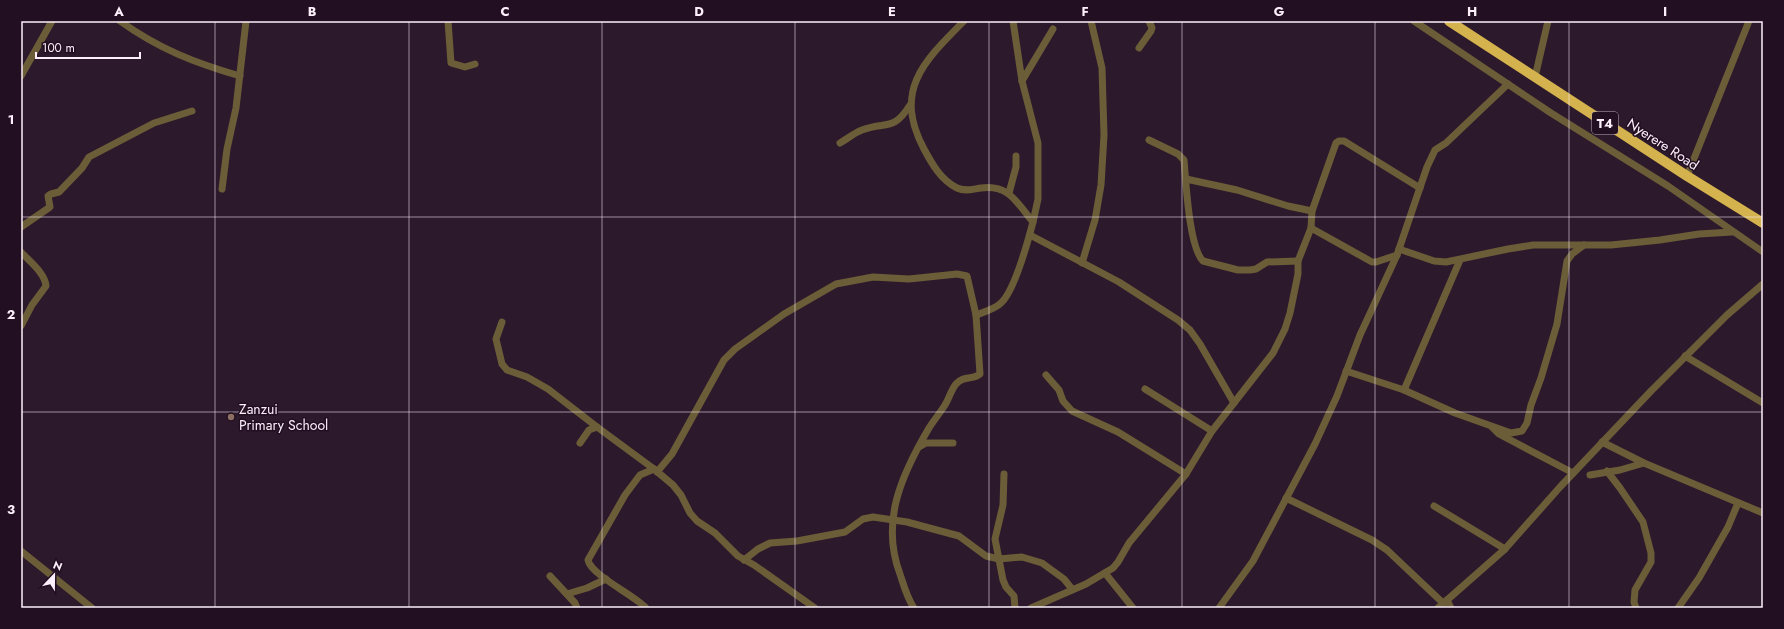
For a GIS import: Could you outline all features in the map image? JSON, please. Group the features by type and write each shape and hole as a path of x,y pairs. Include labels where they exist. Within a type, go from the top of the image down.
{"highway":[{"name":"Nyerere Road","path":"1449,21 1687,176 1763,222"}],"street":[{"path":"21,76 52,21"},
{"path":"120,21 143,37 191,61 240,76"},
{"path":"222,189 227,149 236,108 246,21"},
{"path":"448,21 451,63 465,67 475,64"},
{"path":"840,143 862,130 892,124 903,117 910,105 913,87 918,74 964,21"},
{"path":"976,315 997,306 1006,298 1023,257 1030,235 1038,198 1038,143 1022,81 1013,21"},
{"path":"1082,263 1095,220 1101,185 1104,135 1102,68 1091,21"},
{"path":"1140,48 1152,28 1149,21"},
{"path":"1414,21 1551,113 1668,186 1732,232 1763,252"},
{"path":"1535,77 1548,21"},
{"path":"1687,176 1749,21"},
{"path":"1022,81 1053,30"},
{"path":"1221,607 1254,560 1337,396 1360,335 1398,252 1427,167 1435,150 1446,143 1508,84"},
{"path":"910,105 919,140 930,161 941,176 962,190 995,188 1009,193 1033,222"},
{"path":"21,228 50,207 48,196 60,192 82,168 89,157 154,123 192,110"},
{"path":"1149,140 1182,156 1184,160 1194,239 1199,258 1203,261 1238,270 1256,269 1267,262 1298,261"},
{"path":"1031,608 1105,573 1118,562 1129,543 1186,474 1212,431 1273,353 1284,329 1295,294 1298,261 1311,228 1312,211 1336,143 1339,141 1344,141 1420,188"},
{"path":"1009,193 1016,167 1016,156"},
{"path":"1186,179 1237,190 1288,206 1312,211"},
{"path":"1311,228 1372,262 1376,262 1398,252 1434,261 1446,262 1533,245 1611,245 1700,234 1732,232"},
{"path":"1030,235 1119,282 1178,320 1190,330 1200,344 1234,403"},
{"path":"1346,371 1404,390 1455,413 1491,425 1511,434 1522,431 1527,424 1531,405 1541,378 1557,324 1567,261 1572,254 1584,245"},
{"path":"21,252 37,270 45,281 46,286 32,305 21,326"},
{"path":"1404,390 1460,260"},
{"path":"646,608 638,600 606,579 589,563 589,556 602,538 614,511 638,478 644,472 655,470 672,454 724,360 735,349 784,314 828,287 836,284 873,278 909,279 962,274 968,277 976,315 980,374 976,377 965,377 956,384 945,405 930,426 901,481 892,519 892,548 894,562 914,608"},
{"path":"1443,604 1505,549 1573,473 1685,356 1727,315 1763,284"},
{"path":"502,322 496,338 504,367 519,375 527,377 548,389 597,428 655,470 673,485 681,495 690,513 697,521 715,533 733,553 815,608"},
{"path":"1685,356 1763,403"},
{"path":"1046,375 1059,390 1063,401 1072,411 1118,432 1186,474"},
{"path":"1145,389 1212,431"},
{"path":"1491,425 1499,434 1573,473"},
{"path":"580,443 589,430 597,428"},
{"path":"1602,442 1644,463 1763,513"},
{"path":"918,447 926,443 954,443"},
{"path":"1590,475 1644,463"},
{"path":"1607,472 1641,518 1650,546 1651,562 1635,590 1634,596 1636,608"},
{"path":"1004,474 1004,496 995,539 1003,580 1006,587 1014,596 1015,608"},
{"path":"1286,498 1372,540 1387,550 1443,604 1451,608"},
{"path":"1678,608 1699,578 1728,527 1738,503"},
{"path":"1434,506 1505,549"},
{"path":"744,560 758,549 770,543 797,541 845,532 863,519 870,517 892,519 924,526 958,536 986,556 999,559 1022,557 1042,563 1068,583 1072,589"},
{"path":"21,551 86,606 92,608"},
{"path":"1105,573 1133,608"},
{"path":"550,576 567,594 577,608"},
{"path":"567,594 587,588 606,579"}],"place":[{"name":"Zanzui Primary School","path":"231,417"}]}
